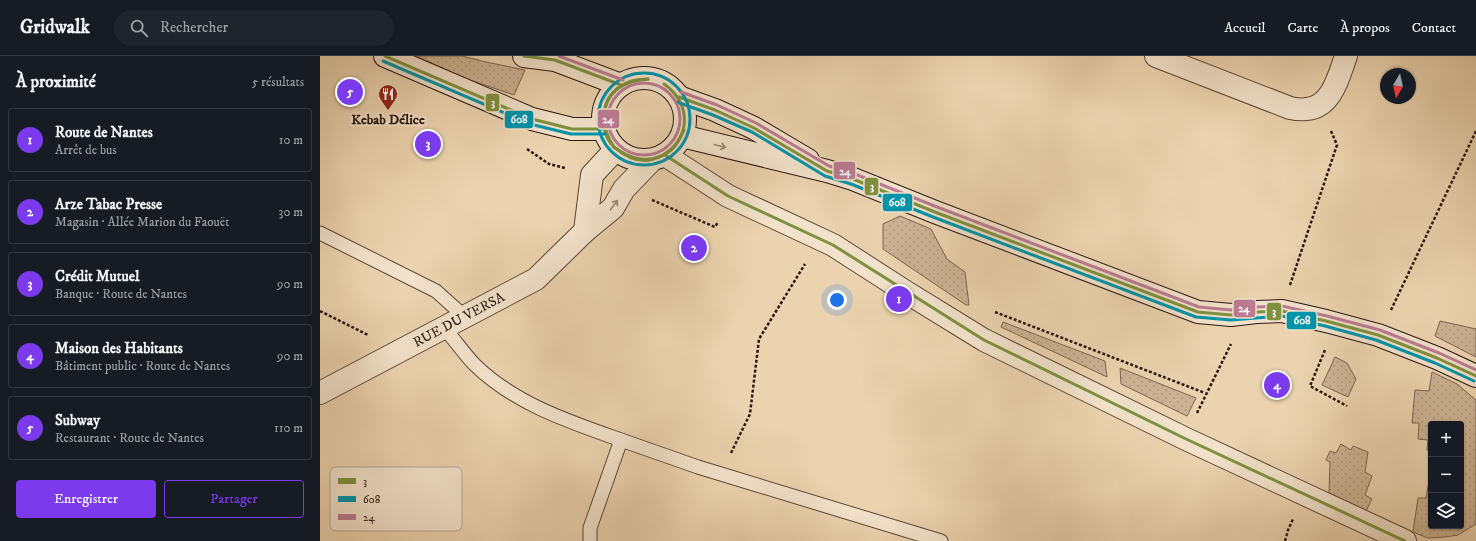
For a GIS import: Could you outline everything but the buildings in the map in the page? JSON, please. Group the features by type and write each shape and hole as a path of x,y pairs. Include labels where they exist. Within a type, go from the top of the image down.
{"main road":[{"path":"385,56 532,118 572,129 605,129"},
{"path":"524,56 556,60 621,85"},
{"path":"1156,56 1290,108 1308,110 1320,104 1336,86 1346,56"},
{"path":"646,78 659,81 670,87 679,97 684,109 685,122 682,136 675,147 658,158 638,160 625,156 616,149 609,140 603,117 606,105 612,94 621,85 633,80 646,78"},
{"path":"679,97 715,110 754,128 826,171"},
{"path":"682,136 853,179 1198,312 1231,315 1282,311 1326,321 1378,335 1437,358 1476,376"},
{"path":"585,231 592,175 616,149"},
{"path":"658,158 728,196 833,245 984,340 1186,439 1405,541"},
{"name":"RUE DU VERSA","path":"320,393 536,279 585,231 613,208 624,189 658,158"}],"lane":[{"path":"320,233 436,291 465,316"},
{"path":"444,328 475,365 507,391 554,416 721,474 941,541"},
{"path":"590,541 590,528 621,440"}],"path":[{"path":"1282,311 1337,145 1320,104"},
{"path":"1378,335 1476,131"},
{"path":"721,474 750,414 760,339 806,263"},
{"path":"320,311 370,337"},
{"path":"1186,439 1205,393 1231,343"},
{"path":"1319,348 1332,352"},
{"path":"1325,350 1310,386 1347,406"}],"shaded area":[{"path":"416,56 462,56 525,70 514,95 467,79"},
{"path":"900,216 931,229 947,259 965,272 969,305 966,305 883,249 883,224"},
{"path":"1440,321 1476,329 1476,357 1435,336"},
{"path":"1003,322 1105,361 1107,377 1001,327"},
{"path":"1335,357 1347,363 1356,379 1348,397 1322,385"},
{"path":"1120,368 1196,398 1187,416 1121,384"},
{"path":"1432,372 1457,384 1476,400 1476,524 1458,535 1445,537 1428,538 1413,532 1418,498 1426,498 1428,487 1428,529 1464,529 1464,421 1428,421 1428,440 1418,439 1419,423 1412,423 1415,390 1429,391"},
{"path":"1341,444 1351,450 1353,446 1368,452 1365,472 1372,476 1365,495 1372,499 1366,511 1329,493 1330,462 1326,460 1330,451 1336,453"}],"transit line":[{"name":"3","path":"385,56 532,119 572,129 605,129"},
{"name":"3","path":"524,56 555,60 621,85"},
{"name":"24","path":"559,56 623,80"},
{"name":"608","path":"383,61 530,124 571,134 605,134"},
{"name":"608","path":"644,73 662,77 676,87 686,101 690,119 686,137 676,151 662,161 644,165 626,161 612,151 602,137 598,119 602,101 612,87 626,77 644,73"},
{"name":"3","path":"617,89 632,81 648,79"},
{"name":"3","path":"617,89 632,82 648,79"},
{"name":"24","path":"644,83 664,89 674,99 680,119 674,139 664,149 644,155 624,149 614,139 608,119 614,99 624,89 644,83"},
{"name":"3","path":"659,157 670,150 677,142 682,133 684,122 684,112 680,102 673,92 664,84"},
{"name":"3","path":"614,147 609,141 606,133 604,117 607,101 617,89"},
{"name":"3","path":"614,147 607,133 604,117 607,102 617,89"},
{"name":"24","path":"681,92 717,105 756,123 829,166 855,174 937,207 1199,307 1231,310 1282,306 1327,316 1380,330 1439,353 1476,370"},
{"name":"3","path":"679,97 715,110 754,128 827,171 853,179 935,212 1198,312 1231,315 1282,311 1326,321 1378,335 1437,358 1476,376"},
{"name":"608","path":"677,102 713,115 752,132 825,176 851,184 933,217 1196,317 1231,320 1282,316 1376,340 1435,363 1474,381"},
{"name":"3","path":"659,157 671,150 680,139 684,130"},
{"name":"3","path":"614,147 635,158 653,159 659,157"},
{"name":"3","path":"614,147 635,159 647,160 659,157"},
{"name":"3","path":"665,155 728,196 833,245 984,340 1186,439 1405,541"}],"place":[{"name":"Subway","path":"350,92"},
{"name":"Kebab Délice","path":"388,111"},
{"name":"Crédit Mutuel","path":"428,144"},
{"name":"Arze Tabac Presse","path":"694,248"},
{"name":"Route de Nantes","path":"899,299"},
{"name":"Maison des Habitants","path":"1277,385"}]}
